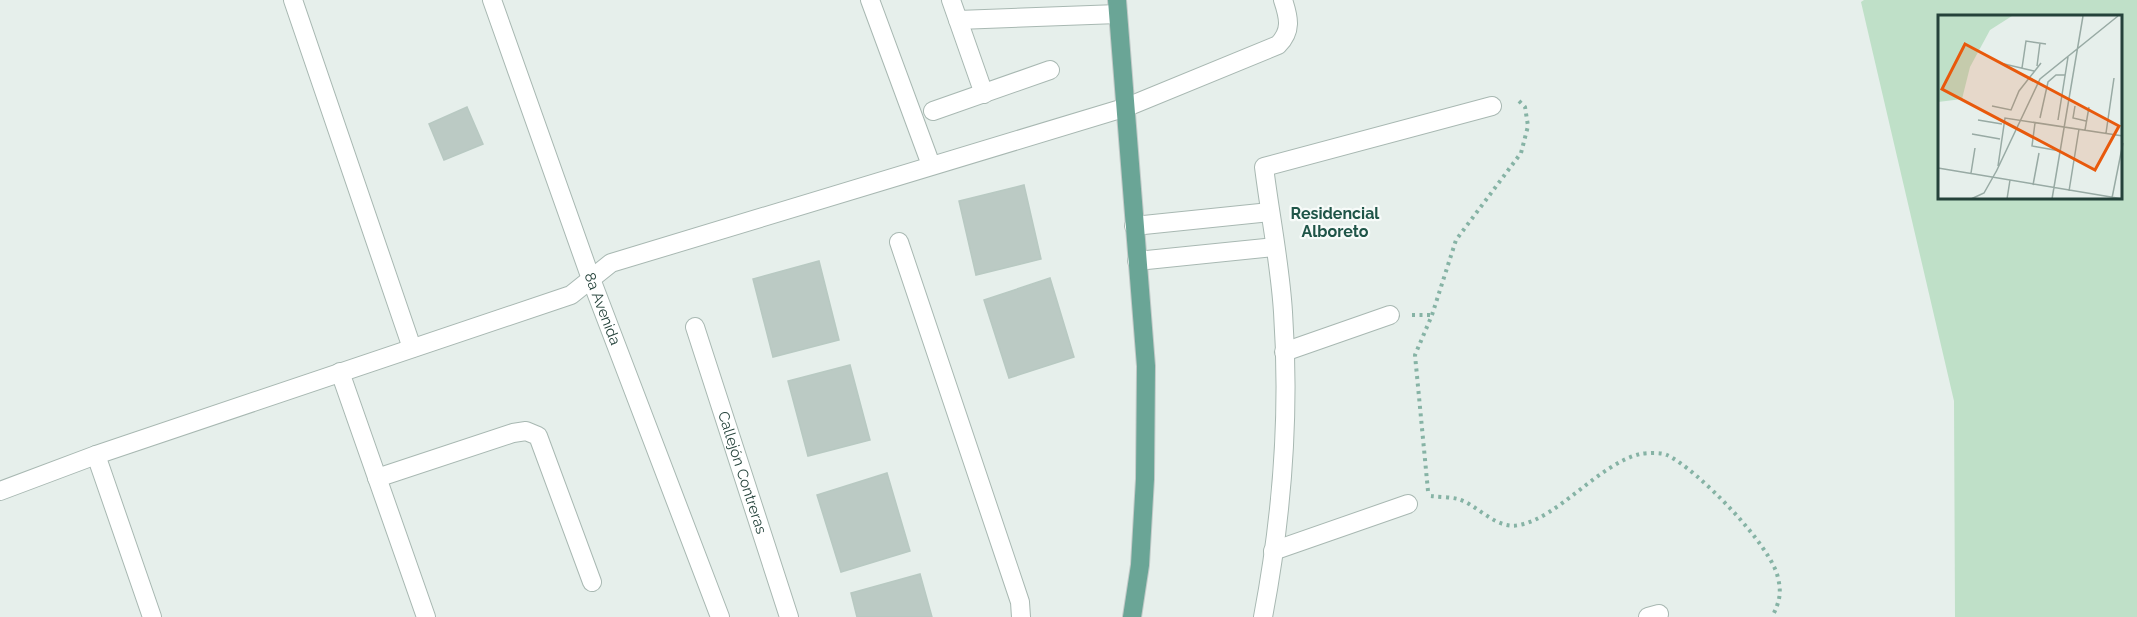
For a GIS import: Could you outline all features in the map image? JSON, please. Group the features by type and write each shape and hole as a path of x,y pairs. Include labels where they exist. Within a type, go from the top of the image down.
{"main road":[{"path":"1117,7 1146,366 1145,468 1140,565 1132,617"}],"street":[{"path":"293,0 412,348"},
{"name":"8a Avenida","path":"492,0 591,279 720,617"},
{"path":"870,0 932,165"},
{"path":"951,0 984,94"},
{"path":"0,491 96,455 571,295 611,264 1126,107 1278,45 1287,36 1289,24 1283,0"},
{"path":"958,20 1117,7"},
{"path":"933,111 1050,70"},
{"path":"1263,617 1274,551 1286,426 1283,312 1264,167 1492,106"},
{"path":"1134,226 1270,212"},
{"path":"899,242 1020,602 1021,617"},
{"path":"1137,261 1275,247"},
{"path":"1284,352 1390,315"},
{"name":"Callejón Contreras","path":"695,327 789,617"},
{"path":"340,372 426,617"},
{"path":"377,478 513,433 526,431 538,436 592,582"},
{"path":"96,455 152,617"},
{"path":"1274,551 1408,504"}],"path":[{"path":"1492,106 1516,98 1526,107 1528,126 1521,153 1456,240 1432,315 1415,355 1429,496 1459,499 1495,521 1517,526 1534,520 1614,466 1640,454 1665,453 1693,470 1756,538 1778,576 1781,601 1772,617"}],"green space":[{"path":"1864,0 2137,0 2137,617 1955,617 1954,401 1861,2"}],"building":[{"path":"467,107 483,144 444,160 429,124"},
{"path":"1024,185 1041,259 976,275 959,201"},
{"path":"819,261 839,340 773,357 753,279"},
{"path":"1050,278 1074,357 1009,378 984,300"},
{"path":"850,365 870,440 808,456 788,381"},
{"path":"887,473 910,551 841,572 817,495"},
{"path":"920,574 932,617 857,617 851,593"}],"district":[{"name":"Residencial Alboreto","path":"1335,222"}]}
